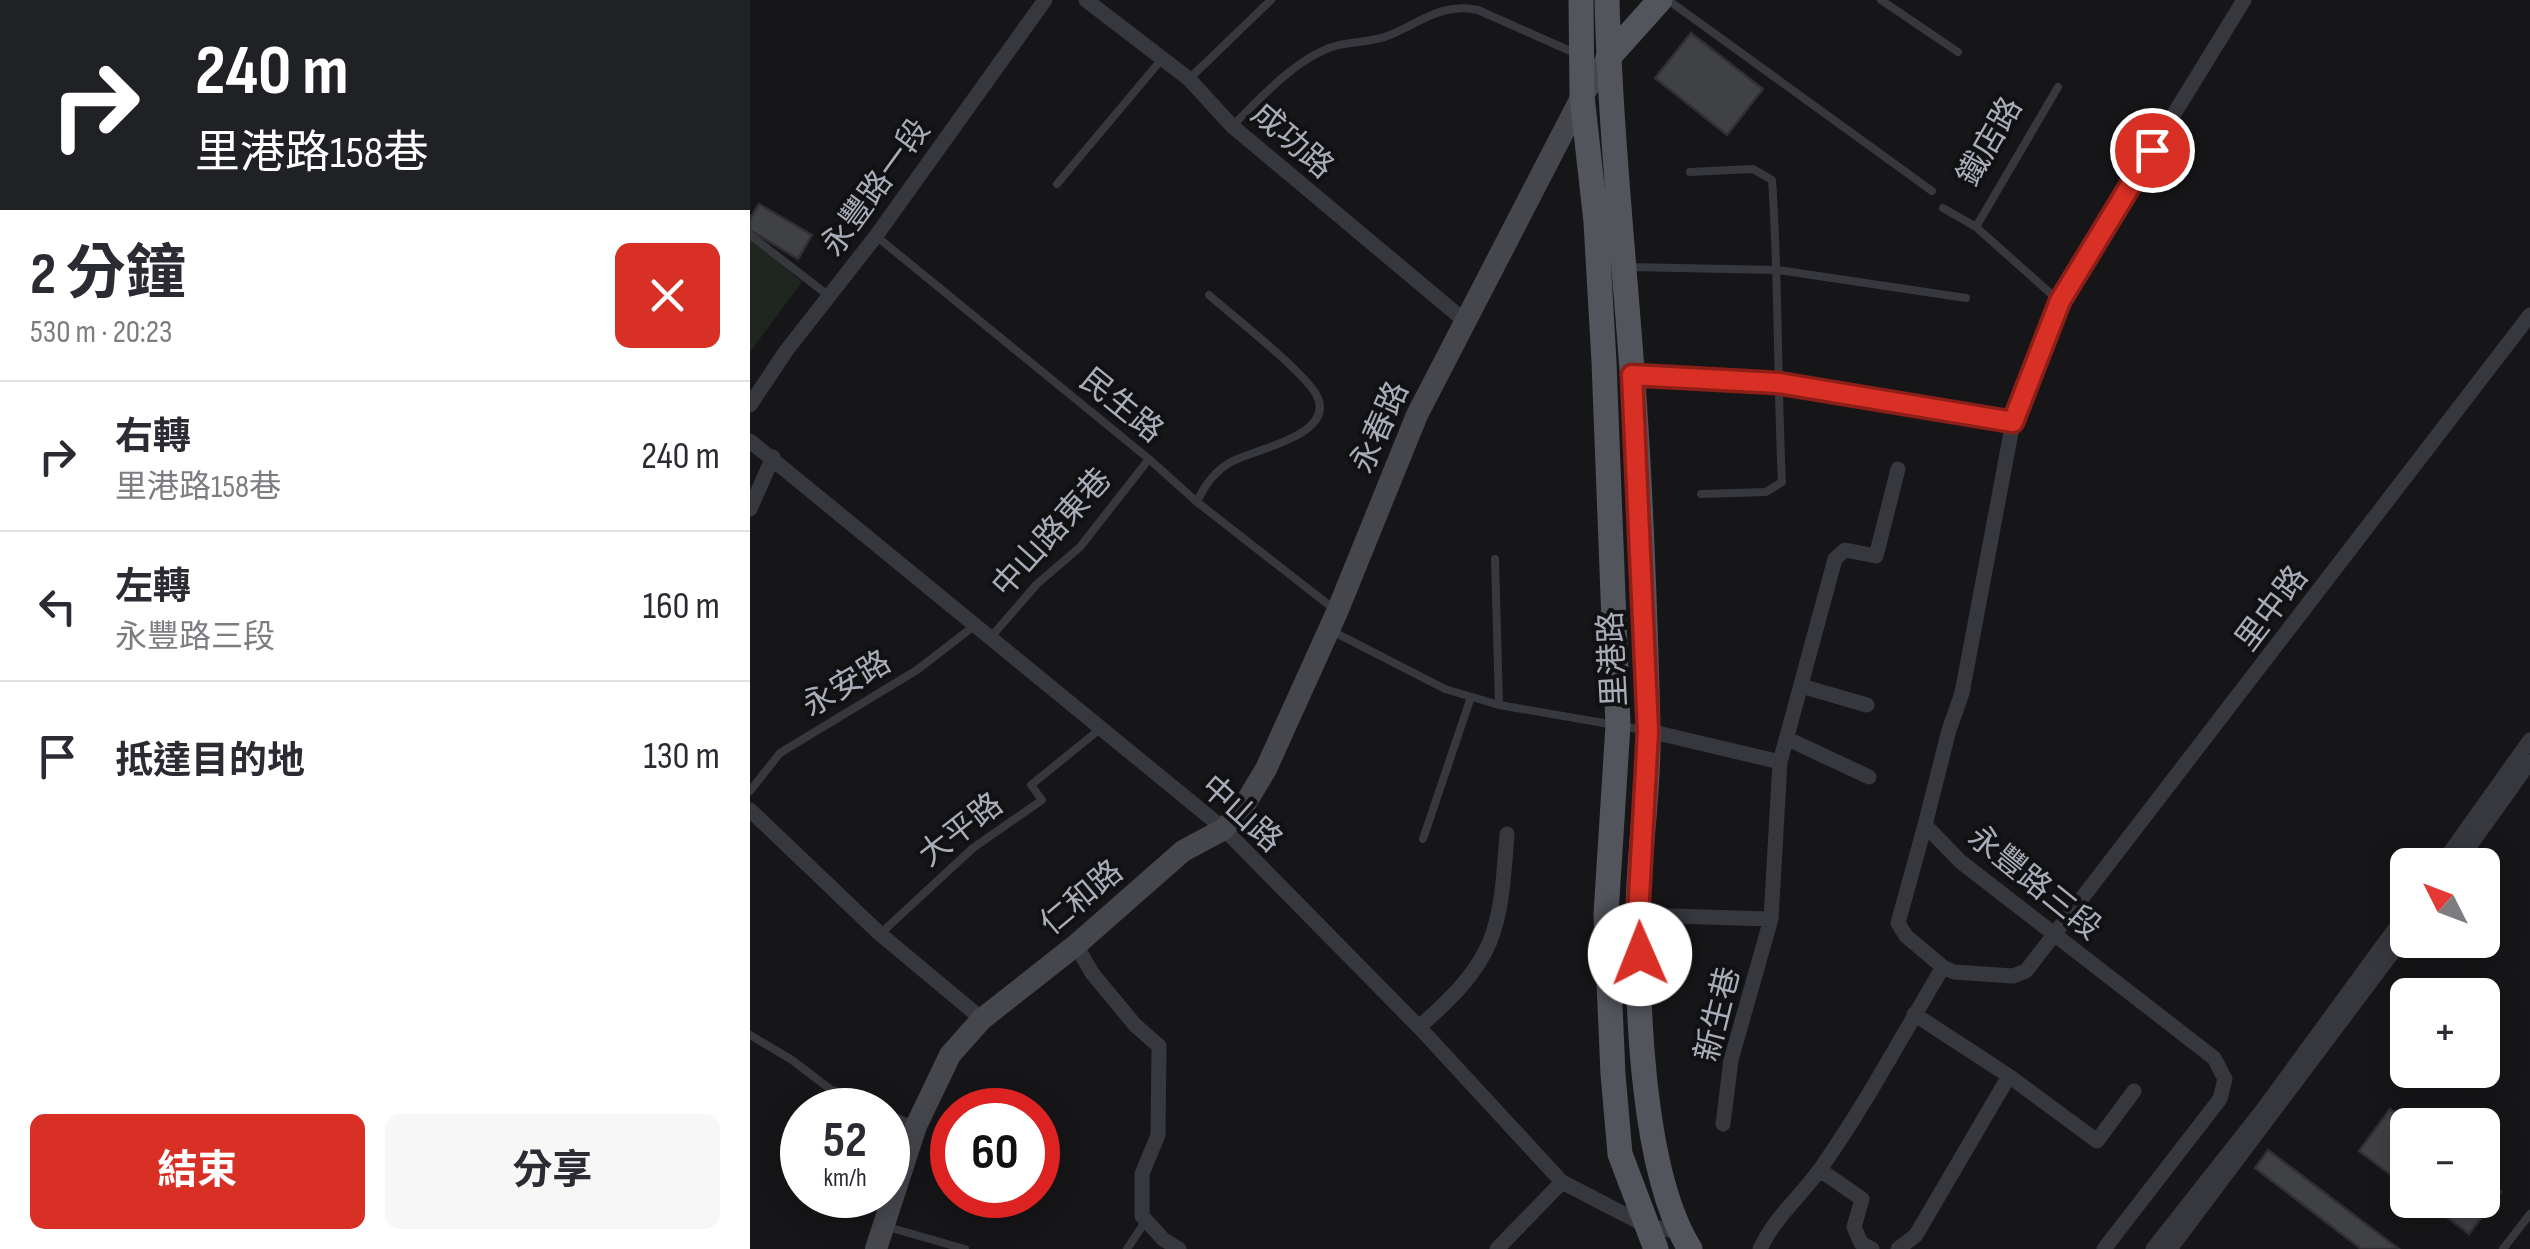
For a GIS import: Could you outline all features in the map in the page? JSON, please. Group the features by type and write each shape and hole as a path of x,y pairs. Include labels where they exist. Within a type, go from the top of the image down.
{"main road":[{"name":"里港路","path":"1581,0 1582,96 1596,222 1618,724 1606,914 1614,1074 1620,1154 1656,1249"},
{"name":"里港路","path":"1607,0 1632,375 1648,731 1638,916 1645,1072 1654,1140 1685,1240"},
{"path":"1608,58 1660,0"}],"street":[{"name":"永豐路一段","path":"750,405 1045,0"},
{"name":"成功路","path":"1086,0 1189,79 1232,126 1465,321"},
{"name":"永豐路三段","path":"2104,1249 2220,1098 2225,1079 2214,1058 1961,862 1925,825 1962,693 2013,422 2060,301 2244,0"},
{"name":"永春路","path":"1224,830 1266,769 1417,416 1582,96 1608,58"},
{"name":"里中路","path":"1942,966 1954,972 2013,976 2026,971 2530,316"},
{"path":"1632,375 1778,383 2013,422"},
{"name":"中山路","path":"750,441 1224,830 1419,1027 1562,1182 1644,1225 1685,1240"},
{"path":"750,509 773,457"},
{"name":"新生巷","path":"1723,1124 1731,1060 1770,919 1780,762 1835,559 1845,550 1876,556 1898,469"},
{"path":"1801,686 1867,705"},
{"path":"1648,731 1780,762"},
{"path":"1788,739 1869,778"},
{"path":"2453,848 2530,740"},
{"path":"2468,848 2530,762"},
{"path":"750,810 880,934 982,1019"},
{"path":"1760,1249 1767,1234 1820,1170 1866,1100 1942,966 1906,936 1898,923 1925,825"},
{"name":"仁和路","path":"876,1249 916,1126 950,1055 982,1019 1184,852 1224,830"},
{"path":"1419,1027 1457,994 1480,966 1502,904 1507,834"},
{"path":"1638,916 1770,919"},
{"path":"2153,1249 2390,936"},
{"path":"1076,945 1092,973 1159,1046 1158,1135 1142,1174 1145,1222 1179,1249"},
{"path":"2170,1249 2390,956"},
{"path":"1914,1014 2098,1141 2134,1091"},
{"path":"1898,1249 1916,1235 2009,1076"},
{"path":"1820,1170 1862,1198 1854,1227 1861,1243 1872,1249"},
{"path":"1497,1249 1562,1182"}],"lane":[{"path":"1189,79 1271,0"},
{"path":"1668,0 1932,191"},
{"path":"1882,0 1958,52"},
{"path":"1232,126 1276,84 1323,50 1384,38 1439,10 1478,10 1582,56 1608,58"},
{"path":"1057,184 1162,60"},
{"name":"鐵店路","path":"1976,227 2058,87"},
{"path":"1690,172 1753,169 1772,180 1778,270 1782,482 1766,492 1701,494"},
{"path":"1944,208 1976,227 2060,301"},
{"path":"750,236 829,296"},
{"name":"民生路","path":"876,236 1149,458 1332,620 1445,689 1498,706 1648,731"},
{"path":"1624,267 1778,270 1966,298"},
{"path":"1197,502 1204,486 1222,469 1244,456 1302,434 1317,418 1320,408 1316,395 1294,371 1209,295"},
{"name":"中山路東巷","path":"990,638 1037,584 1080,548 1149,458"},
{"path":"1495,559 1498,706"},
{"name":"永安路","path":"750,790 780,754 917,670 974,626"},
{"path":"1423,839 1471,697"},
{"name":"大平路","path":"880,934 973,848 1042,800 1031,785 1100,729"},
{"path":"750,1035 792,1060 827,1088"},
{"path":"910,1123 916,1126"},
{"path":"2503,1249 2530,1214"},
{"path":"1127,1249 1145,1222"},
{"path":"884,1226 965,1249"}],"shaded area":[{"path":"750,238 802,282 750,352"}],"building":[{"path":"1691,33 1763,89 1727,135 1655,78"},
{"path":"759,204 812,235 798,259 750,230 750,219"},
{"path":"2390,1109 2390,1174 2359,1151"},
{"path":"2268,1150 2399,1249 2361,1249 2255,1168"},
{"path":"2448,1218 2481,1218 2469,1234"}],"route":[{"path":"1640,954 1638,916 1648,731 1632,375 1778,383 2013,422 2060,301 2152,150"}]}
